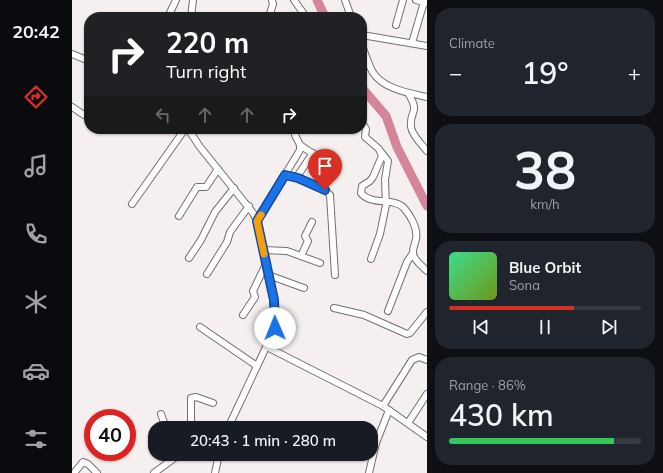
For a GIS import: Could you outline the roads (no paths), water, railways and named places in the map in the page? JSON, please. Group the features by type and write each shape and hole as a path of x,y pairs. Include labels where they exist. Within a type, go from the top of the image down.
{"street":[{"path":"170,12 176,0"},
{"path":"192,12 193,0"},
{"path":"271,12 273,4 272,0"},
{"path":"294,0 302,12"},
{"path":"345,0 349,12"},
{"path":"396,25 403,0"},
{"path":"412,43 425,3 416,0"},
{"path":"367,36 427,46"},
{"path":"72,55 84,60"},
{"path":"367,58 376,77 390,86 408,93 427,97"},
{"path":"408,93 414,102 415,110 412,118 412,129 427,152"},
{"path":"72,106 84,115"},
{"path":"132,204 182,134"},
{"path":"190,134 249,206 257,221 276,316 275,328 231,421"},
{"path":"295,134 300,145 332,167"},
{"path":"365,134 365,137 388,161 386,202 380,234 371,259"},
{"path":"257,221 300,150 300,145"},
{"path":"381,152 382,156 373,177 370,181 363,183 360,190 365,197 402,206 413,222 416,238 413,253 388,311"},
{"path":"296,178 313,154"},
{"path":"179,216 197,187 206,187 218,169"},
{"path":"285,175 325,190 330,195 334,239 335,275"},
{"path":"189,258 201,240 215,212 234,188"},
{"path":"206,274 227,242 230,232 249,206"},
{"path":"301,256 308,241 306,234 312,222"},
{"path":"263,250 280,250 320,263"},
{"path":"413,253 414,257 427,270"},
{"path":"243,315 255,297 253,291 266,264"},
{"path":"268,275 304,288"},
{"path":"334,308 364,315 408,334 427,312"},
{"path":"200,327 257,366"},
{"path":"266,347 383,406 427,437"},
{"path":"383,406 412,360 419,357 427,360"},
{"path":"408,423 427,394"},
{"path":"191,421 191,398 196,397 213,403"},
{"path":"369,473 376,443 390,410"},
{"path":"160,414 163,421"},
{"path":"154,473 169,461"},
{"path":"215,473 218,461"},
{"path":"74,473 83,462 88,464 97,473"}],"waterway":[{"path":"317,0 323,12"},
{"path":"367,94 386,116 397,147 427,206"}]}
